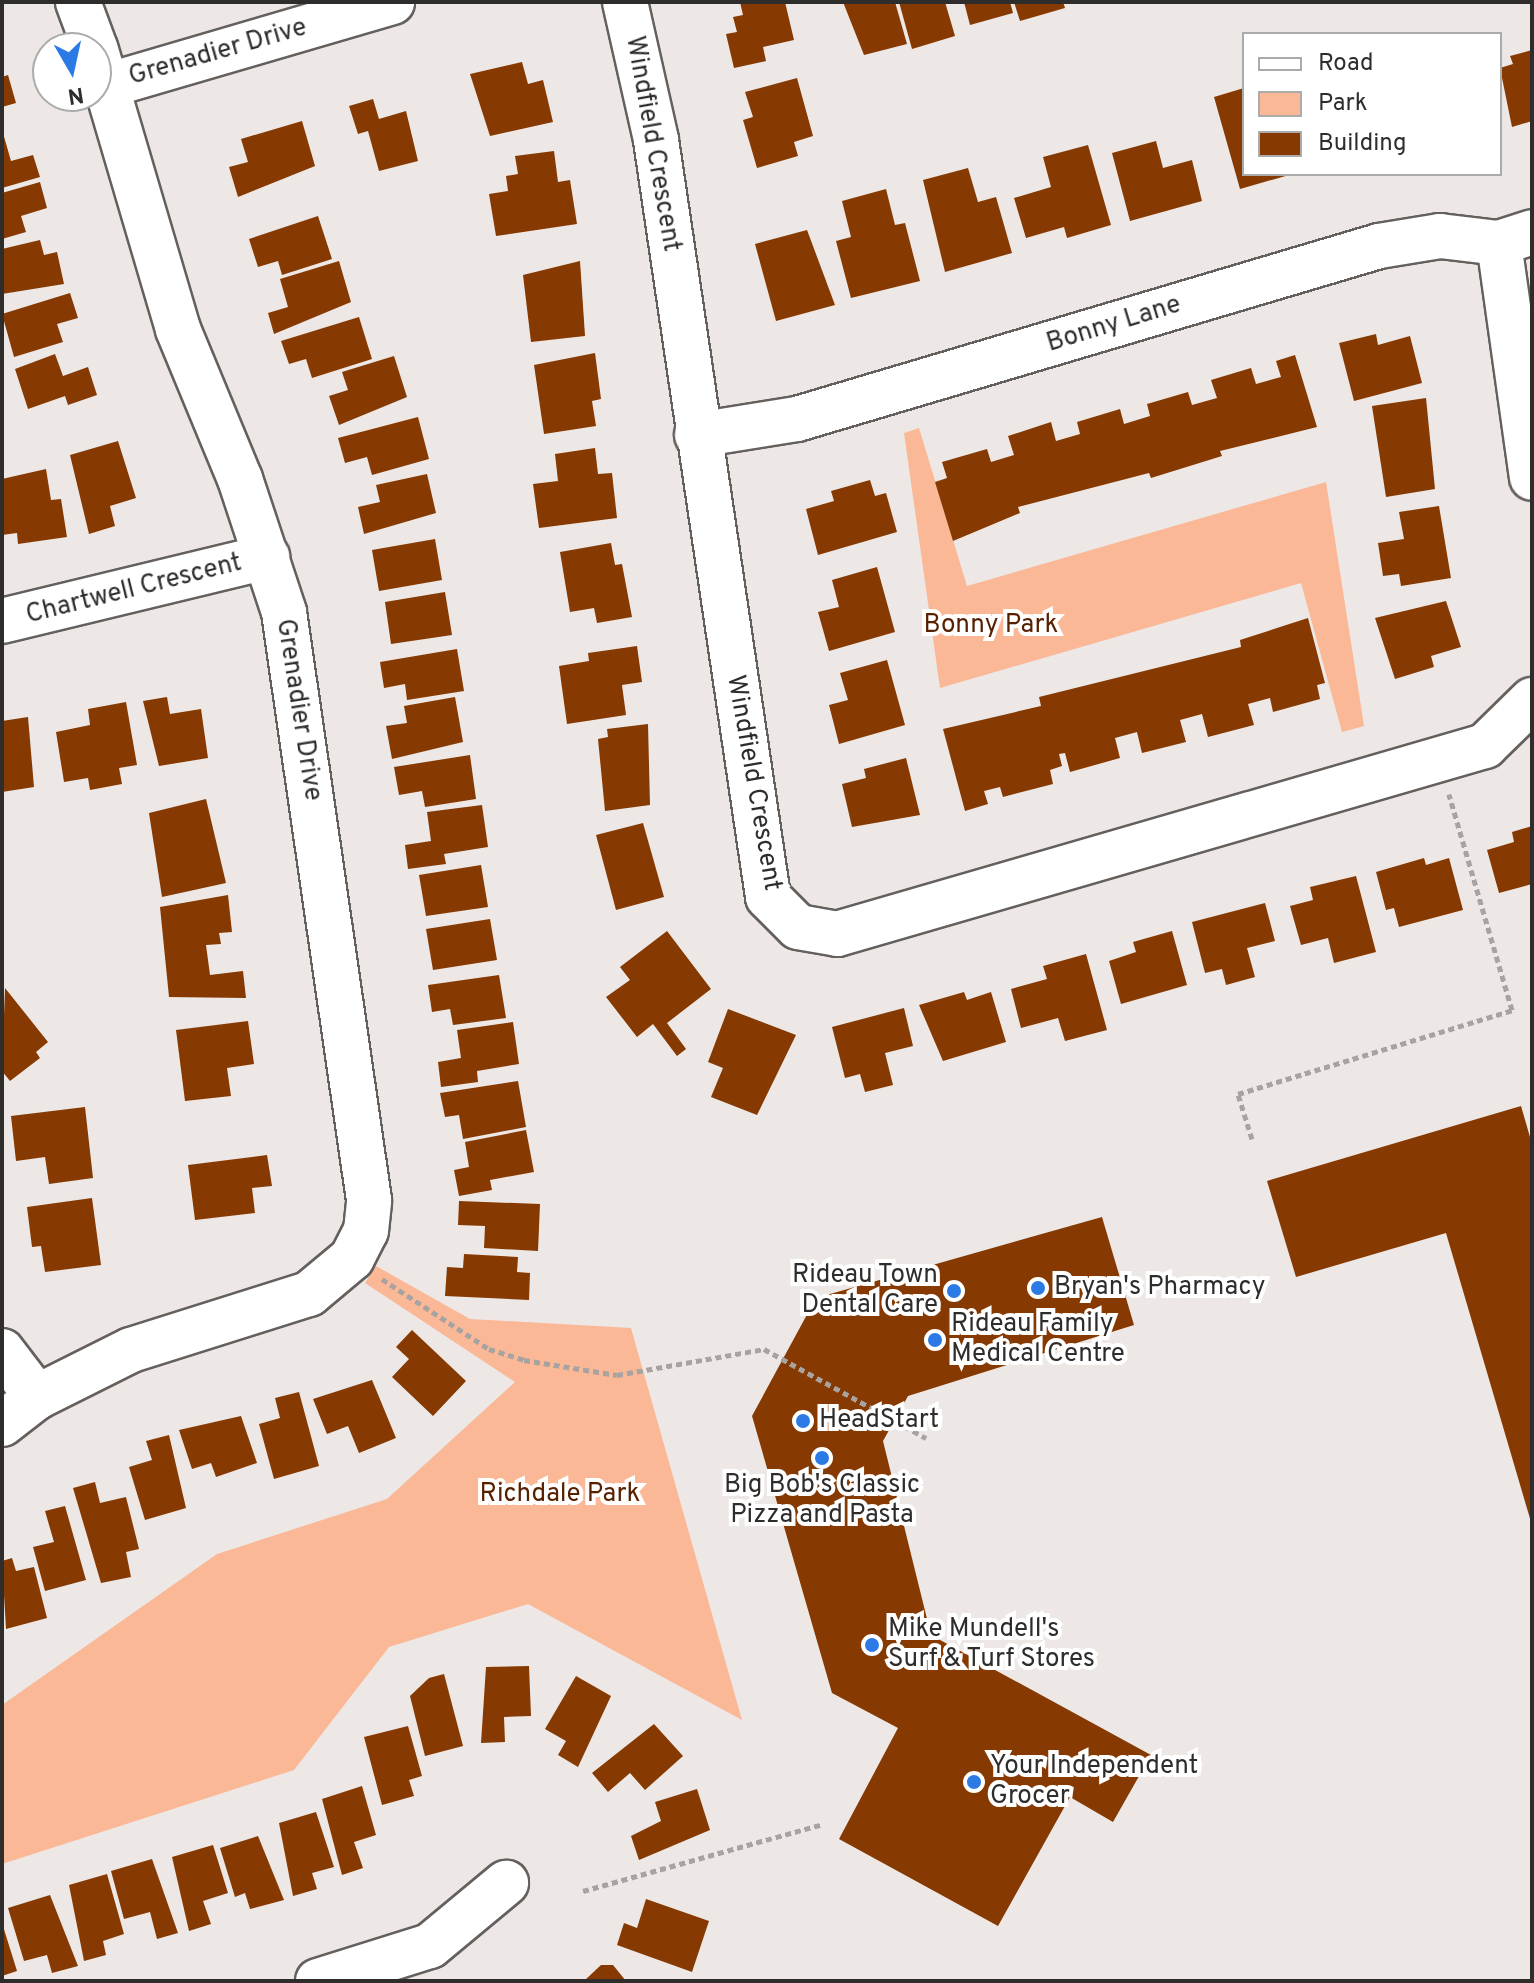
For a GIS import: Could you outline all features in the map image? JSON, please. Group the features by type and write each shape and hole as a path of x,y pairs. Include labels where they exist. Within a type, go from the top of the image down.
{"street":[{"path":"78,2 89,32"},
{"name":"Grenadier Drive","path":"112,59 392,2"},
{"name":"Windfield Crescent","path":"625,2 656,140 697,435 768,897 798,927 837,934 1485,746 1532,700"},
{"name":"Grenadier Drive","path":"2,1424 37,1397 131,1350 309,1294 352,1258 366,1231 369,1200 284,612 267,557 178,329 112,102"},
{"name":"Bonny Lane","path":"697,435 797,419 1379,246 1440,236 1516,238"},
{"path":"1516,238 1532,478"},
{"name":"Chartwell Crescent","path":"2,621 267,557"},
{"path":"2,1351 37,1397"},
{"path":"318,1981 430,1946 506,1883"}],"path":[{"path":"1252,1139 1238,1094 1512,1010 1446,784"},
{"path":"352,1258 489,1349 617,1375 764,1349 926,1438"},
{"path":"583,1891 823,1824"}],"green space":[{"name":"Bonny Park","path":"919,428 967,586 1326,482 1364,726 1342,732 1301,583 940,688 904,433"},
{"name":"Richdale Park","path":"376,1266 470,1319 631,1328 742,1720 528,1604 389,1647 294,1770 2,1864 2,1705 217,1554 387,1499 515,1382 365,1283"}],"building":[{"path":"740,2 785,2 794,40 763,47 766,61 734,68 726,34 737,32 733,17 743,15"},
{"path":"843,2 895,2 907,44 864,55"},
{"path":"899,2 945,2 955,36 912,49"},
{"path":"964,2 1010,2 1013,13 970,25"},
{"path":"1014,2 1063,2 1065,8 1020,21"},
{"path":"1532,50 1532,121 1512,127 1502,78 1502,67 1513,64 1510,56"},
{"path":"522,62 528,84 543,80 553,122 490,136 470,74"},
{"path":"8,75 16,103 2,107 2,77"},
{"path":"797,78 813,136 794,142 798,156 757,168 743,120 753,117 745,92"},
{"path":"1242,89 1242,176 1286,176 1240,189 1214,97"},
{"path":"373,99 379,119 406,111 418,161 379,171 368,131 358,134 349,106"},
{"path":"302,121 315,166 238,197 229,167 248,162 241,139"},
{"path":"3,133 11,161 33,155 40,177 2,188"},
{"path":"1156,141 1163,168 1192,160 1202,201 1130,221 1112,153"},
{"path":"1088,145 1111,225 1067,238 1064,227 1026,238 1014,198 1051,187 1043,157"},
{"path":"554,151 558,182 570,180 577,224 496,236 489,194 508,191 506,176 518,174 515,156"},
{"path":"968,168 978,202 996,197 1012,253 945,272 923,180"},
{"path":"40,182 47,208 21,216 26,232 2,239 2,193"},
{"path":"886,189 895,225 905,223 920,281 851,298 836,241 851,237 842,201"},
{"path":"318,216 332,259 282,275 278,261 258,267 249,239"},
{"path":"807,230 835,305 776,321 755,244"},
{"path":"40,240 44,255 57,252 64,284 2,294 2,249"},
{"path":"339,261 351,302 274,334 268,313 288,307 280,279"},
{"path":"580,261 585,336 531,342 523,275"},
{"path":"70,293 78,318 57,324 63,342 14,357 2,314"},
{"path":"359,317 372,359 312,378 306,359 289,364 281,341"},
{"path":"1376,334 1378,345 1410,336 1422,383 1354,401 1339,343"},
{"path":"595,353 601,399 592,401 596,426 544,434 534,365"},
{"path":"55,354 63,376 88,367 97,395 68,405 65,396 28,409 15,369"},
{"path":"1295,355 1317,427 1220,451 1222,456 1151,478 1149,473 1018,507 1020,513 953,541 935,482 947,478 942,462 987,449 991,462 1014,455 1008,436 1051,422 1056,441 1080,434 1077,422 1120,409 1124,424 1150,416 1147,404 1188,392 1192,405 1217,398 1211,380 1251,368 1256,384 1281,377 1276,361"},
{"path":"394,356 407,397 339,425 329,396 348,390 342,372"},
{"path":"1426,398 1435,489 1386,497 1372,406"},
{"path":"418,417 429,459 372,475 367,457 345,463 338,438"},
{"path":"118,441 136,498 110,506 115,526 89,534 70,455"},
{"path":"595,448 598,474 612,473 617,518 539,528 533,484 558,481 555,454"},
{"path":"46,469 51,500 61,499 67,537 18,544 17,533 2,535 2,479"},
{"path":"427,474 436,513 364,534 358,507 380,502 376,485"},
{"path":"870,480 875,496 886,493 897,532 818,555 806,509 834,501 831,491"},
{"path":"1439,506 1451,578 1401,586 1399,574 1383,576 1378,543 1404,539 1399,512"},
{"path":"435,539 442,580 379,591 372,550"},
{"path":"611,543 615,565 622,564 632,617 597,623 594,608 570,612 560,552"},
{"path":"877,567 895,632 829,651 818,612 839,607 832,580"},
{"path":"445,592 452,635 391,644 385,602"},
{"path":"1446,601 1461,647 1431,656 1434,667 1395,679 1375,618"},
{"path":"1308,618 1325,683 1317,685 1320,699 1273,712 1270,698 1248,704 1254,725 1208,737 1202,714 1180,720 1186,742 1142,753 1137,732 1115,738 1120,758 1070,772 1065,753 1059,754 1062,766 1050,770 1053,784 1003,797 1000,787 984,791 988,804 965,811 943,729 1041,706 1039,697 1241,647 1240,640"},
{"path":"637,646 642,682 622,685 626,715 567,724 559,666 589,661 588,653"},
{"path":"457,649 464,691 407,700 405,684 384,688 380,662"},
{"path":"887,660 905,725 839,744 829,705 848,700 840,673"},
{"path":"167,697 170,714 201,709 208,758 159,766 143,701"},
{"path":"455,697 463,742 392,759 386,726 407,723 404,706"},
{"path":"126,702 137,765 119,768 122,784 90,790 88,778 64,782 56,732 90,725 88,709"},
{"path":"28,717 34,787 2,792 2,721"},
{"path":"648,724 650,805 605,811 598,739 608,737 607,729"},
{"path":"470,755 476,799 425,807 422,791 399,795 394,767"},
{"path":"906,758 920,815 852,827 842,784 866,778 864,769"},
{"path":"206,799 226,883 162,897 149,813"},
{"path":"482,805 488,847 444,854 446,864 408,869 405,845 431,841 427,812"},
{"path":"643,823 664,897 616,910 596,835"},
{"path":"1532,826 1532,884 1499,893 1487,850 1514,842 1512,832"},
{"path":"1424,858 1426,865 1449,858 1463,910 1399,927 1394,908 1386,910 1376,872"},
{"path":"481,865 488,907 426,916 419,875"},
{"path":"1356,876 1376,952 1334,963 1328,938 1301,945 1290,906 1313,900 1310,887"},
{"path":"228,895 232,932 219,933 221,944 206,945 210,975 243,971 246,998 169,997 160,907"},
{"path":"1265,903 1275,941 1247,948 1255,977 1226,985 1222,969 1205,973 1192,922"},
{"path":"490,919 497,960 433,970 426,929"},
{"path":"667,931 711,989 667,1023 686,1049 677,1056 653,1024 637,1037 606,997 630,980 620,967"},
{"path":"1172,931 1187,985 1121,1004 1109,961 1136,952 1133,942"},
{"path":"1086,954 1107,1030 1065,1041 1058,1018 1021,1028 1011,989 1047,979 1043,966"},
{"path":"499,975 506,1018 453,1025 450,1009 432,1012 428,985"},
{"path":"5,988 48,1042 36,1052 40,1058 10,1081 2,1071"},
{"path":"964,992 967,1000 991,992 1006,1042 943,1061 919,1005"},
{"path":"904,1008 913,1046 885,1053 893,1085 865,1092 860,1074 845,1078 832,1027"},
{"path":"728,1009 796,1035 757,1115 711,1097 723,1068 708,1062"},
{"path":"248,1021 254,1064 227,1068 231,1096 185,1101 176,1030"},
{"path":"513,1022 519,1064 477,1071 478,1082 441,1087 438,1062 461,1058 457,1030"},
{"path":"518,1081 526,1127 463,1139 459,1115 445,1117 440,1093"},
{"path":"1521,1106 1532,1144 1531,1522 1446,1233 1296,1277 1267,1181"},
{"path":"85,1107 93,1178 49,1184 45,1157 16,1161 11,1116"},
{"path":"526,1130 534,1172 490,1180 492,1190 459,1196 454,1170 469,1167 465,1142"},
{"path":"267,1155 272,1186 252,1188 255,1213 195,1220 188,1165"},
{"path":"92,1198 101,1265 45,1272 41,1246 32,1247 27,1207"},
{"path":"459,1201 540,1204 538,1251 484,1248 485,1226 458,1225"},
{"path":"1102,1217 1134,1325 908,1396 883,1441 931,1635 1151,1755 1113,1822 1070,1797 998,1926 839,1839 898,1728 832,1693 752,1416 816,1298"},
{"path":"464,1254 518,1257 517,1272 530,1273 529,1300 445,1296 447,1267 463,1268"},
{"path":"412,1330 466,1381 433,1416 392,1377 409,1359 396,1347"},
{"path":"372,1380 396,1438 359,1453 348,1426 327,1434 313,1399"},
{"path":"299,1392 319,1466 274,1479 259,1424 280,1418 275,1398"},
{"path":"241,1416 257,1463 216,1477 211,1463 192,1469 179,1430"},
{"path":"169,1435 186,1508 145,1520 129,1467 152,1460 146,1441"},
{"path":"95,1482 100,1503 126,1497 139,1549 126,1552 131,1577 101,1583 73,1488"},
{"path":"65,1506 86,1580 45,1591 33,1547 54,1542 45,1511"},
{"path":"12,1558 16,1571 34,1567 47,1618 6,1629 2,1561"},
{"path":"529,1666 531,1716 504,1717 505,1742 481,1743 486,1667"},
{"path":"444,1674 463,1746 425,1756 410,1696 429,1678"},
{"path":"576,1676 611,1696 578,1767 558,1755 566,1741 545,1729"},
{"path":"654,1724 683,1756 645,1790 630,1773 608,1792 592,1773"},
{"path":"408,1726 422,1776 409,1780 414,1796 382,1805 364,1737"},
{"path":"362,1786 376,1835 354,1842 363,1868 342,1875 322,1799"},
{"path":"697,1789 710,1830 639,1860 631,1836 661,1821 655,1802"},
{"path":"316,1812 334,1867 312,1873 317,1889 293,1896 279,1823"},
{"path":"258,1836 284,1900 250,1909 245,1893 235,1897 220,1848"},
{"path":"213,1845 228,1893 203,1901 211,1924 189,1931 172,1857"},
{"path":"152,1859 178,1933 157,1939 150,1912 124,1919 111,1871"},
{"path":"107,1874 124,1934 103,1941 106,1955 84,1961 69,1885"},
{"path":"50,1895 78,1966 52,1973 47,1955 24,1961 8,1908"},
{"path":"646,1899 709,1921 692,1972 617,1945 624,1923 637,1928"},
{"path":"2,1923 17,1971 2,1976"},
{"path":"601,1965 613,1965 626,1981 584,1981"}],"place":[{"name":"Bryan's Pharmacy","path":"1038,1288"},
{"name":"Rideau Town Dental Care","path":"954,1291"},
{"name":"Rideau Family Medical Centre","path":"935,1340"},
{"name":"HeadStart","path":"803,1421"},
{"name":"Big Bob's Classic Pizza and Pasta","path":"822,1458"},
{"name":"Mike Mundell's Surf & Turf Stores","path":"872,1645"},
{"name":"Your Independent Grocer","path":"974,1782"}]}
